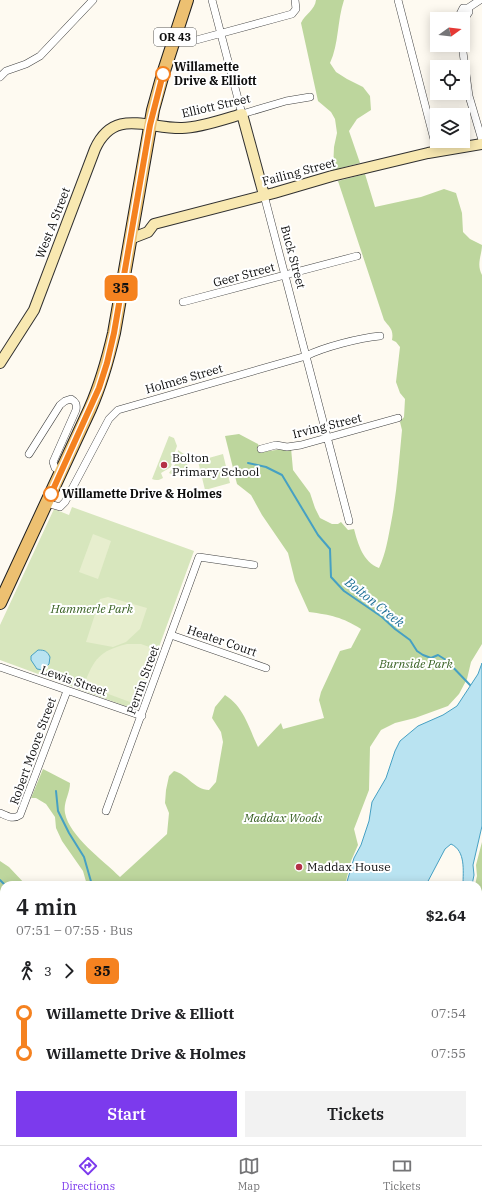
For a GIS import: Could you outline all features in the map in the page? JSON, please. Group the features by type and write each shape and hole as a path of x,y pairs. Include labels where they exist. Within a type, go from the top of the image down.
{"main road":[{"name":"OR 43","path":"0,603 99,388 107,363 114,333 150,125 163,74 187,0"}],"street":[{"path":"0,77 6,72 26,64 40,56 93,0"},
{"name":"Buck Street","path":"212,0 349,521"},
{"path":"188,42 294,13 296,9 295,0"},
{"path":"398,0 437,151"},
{"path":"468,12 468,8 480,0"},
{"path":"463,52 469,96 482,140"},
{"name":"Elliott Street","path":"150,125 190,128 286,101 310,97"},
{"name":"West A Street","path":"0,364 34,310 89,162 99,140 107,130 124,123 134,122 150,125"},
{"name":"Failing Street","path":"130,239 148,232 154,224 332,176 437,151 482,144"},
{"name":"Geer Street","path":"183,302 357,256"},
{"name":"Holmes Street","path":"46,503 60,507 65,502 109,419 118,410 306,356 315,352 380,336"},
{"path":"29,454 60,405 71,399 75,401 77,406 76,410 53,462 55,468 61,470"},
{"name":"Irving Street","path":"261,449 276,445 301,445 398,418"},
{"name":"Perrin Street","path":"106,811 199,557 254,565"},
{"name":"Heater Court","path":"171,635 266,668"},
{"name":"Lewis Street","path":"0,667 142,716"},
{"name":"Robert Moore Street","path":"0,813 11,817 18,817 21,812 67,691"}],"green space":[{"path":"316,0 344,0 335,48 330,63 336,72 363,87 370,96 371,110 357,119 349,131 360,163 333,170 334,147 337,133 335,119 331,112 318,101 301,23 314,7"},
{"path":"365,174 375,207 421,197 444,189 456,193 462,213 463,232 470,239 482,245 479,267 482,275 482,644 471,662 467,679 459,694 448,706 415,718 395,723 381,730 370,747 369,790 354,829 358,845 351,861 346,881 86,881 83,871 62,841 56,828 55,817 46,804 36,798 31,798 43,769 70,783 65,809 68,822 88,848 120,877 167,834 169,813 165,803 166,790 169,776 174,771 183,775 195,785 204,789 209,790 216,782 223,742 221,732 212,718 215,707 225,695 232,700 241,712 249,725 258,747 281,723 283,729 324,718 319,700 321,692 340,651 351,648 361,629 336,617 309,612 295,581 288,553 262,515 251,495 237,484 225,436 239,434 258,444 261,452 291,448 293,470 310,493 320,518 332,524 338,524 341,522 348,530 354,529 359,546 365,557 373,565 379,568 386,546 393,511 402,430 400,422 404,417 405,399 400,393 396,382 400,347 392,340 392,331 384,320 338,181"},
{"path":"169,436 174,438 177,446 171,467 161,473 163,478 153,480 152,479"},
{"path":"178,450 184,454 190,473 177,475 169,473 176,463"},
{"path":"223,454 230,483 205,490 198,461"},
{"name":"Hammerle Park","path":"72,507 194,551 136,710 0,660 0,625 54,509 69,515"},
{"path":"93,534 111,541 98,579 79,572"},
{"path":"108,597 147,608 140,629 126,642 113,647 86,642 100,599"},
{"path":"127,644 141,644 155,649 138,699 130,702 84,685 91,669 99,657 110,650"},
{"path":"482,842 482,881 476,881 476,865"},
{"path":"0,861 9,867 22,881 0,881"}],"water":[{"path":"38,650 46,651 50,657 49,664 43,670 37,669 31,660 31,656"},
{"path":"482,663 482,826 473,865 473,881 463,881 463,862 459,851 451,844 445,849 428,881 347,881 354,858 361,845 369,821 372,802 386,778 400,741 418,726 443,715 457,706 478,674"}],"waterway":[{"name":"Bolton Creek","path":"248,463 266,467 282,475 318,535 330,549 331,577 344,591 382,617 410,640 417,651 431,658 438,655 446,660 470,685"},
{"path":"56,791 58,811 69,833 84,857 91,881"}],"bus line":[{"name":"35","path":"51,494 99,388 107,363 114,333 150,125 163,74"}],"place":[{"name":"Willamette Drive & Elliott","path":"163,74"},
{"name":"Bolton Primary School","path":"164,465"},
{"name":"Willamette Drive & Holmes","path":"51,494"},
{"name":"Maddax House","path":"299,867"}],"park label":[{"name":"Burnside Park","path":"416,664"},
{"name":"Maddax Woods","path":"283,818"}]}
